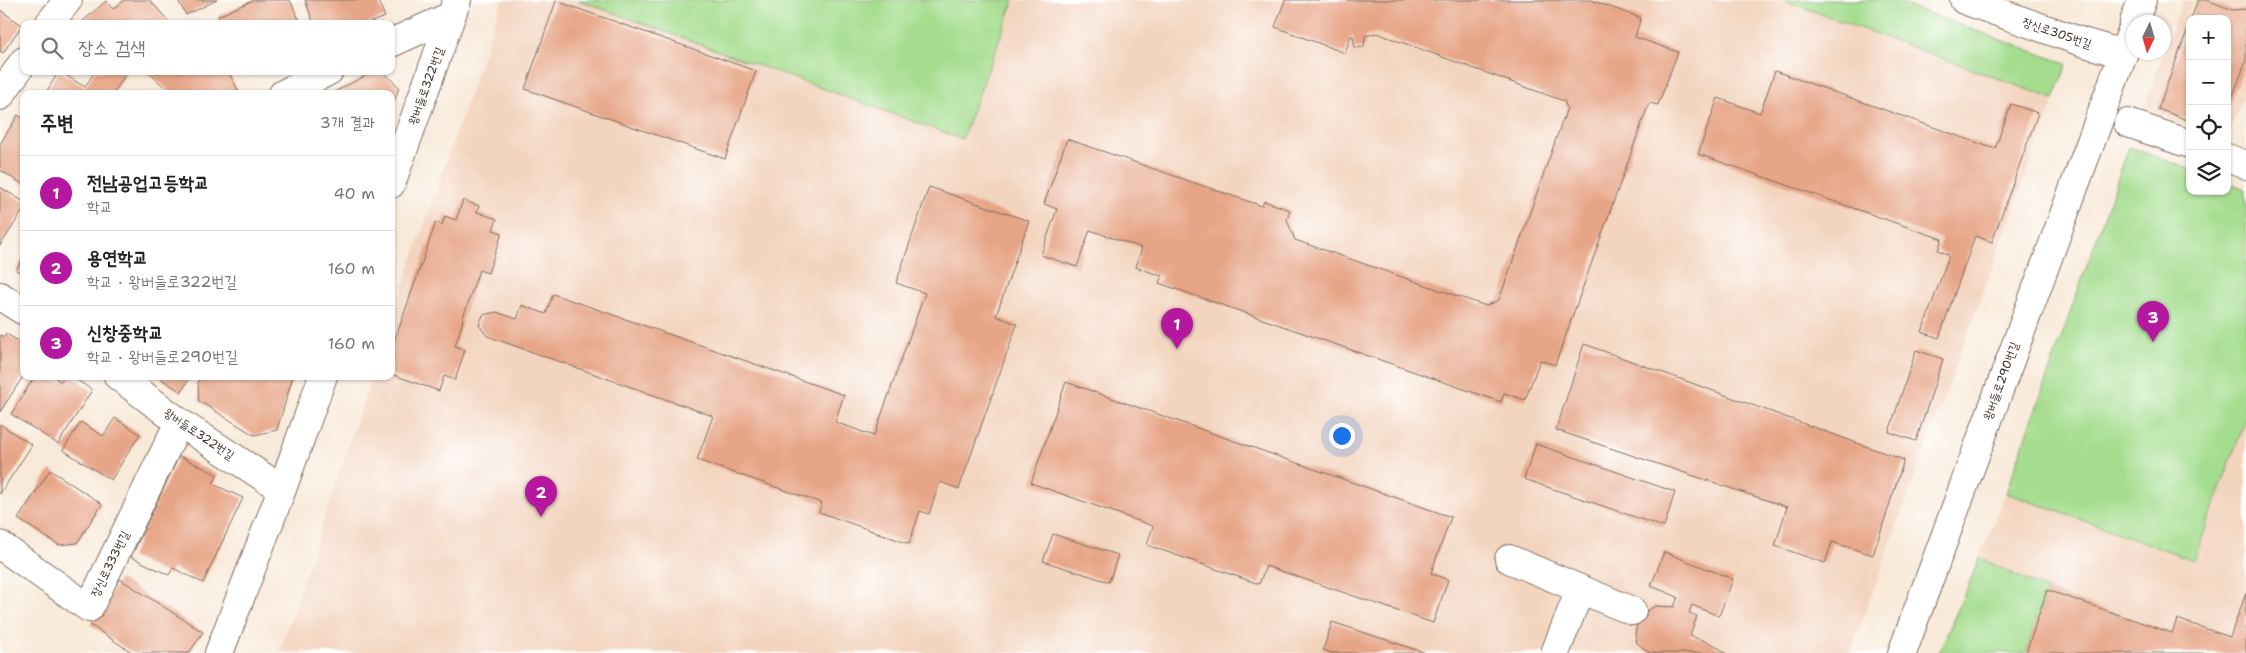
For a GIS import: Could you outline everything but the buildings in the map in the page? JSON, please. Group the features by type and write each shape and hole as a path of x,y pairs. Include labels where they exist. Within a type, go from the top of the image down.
{"street":[{"path":"53,20 68,0"},
{"name":"장신로305번길","path":"1964,0 2082,42 2123,54"},
{"name":"왕버들로290번길","path":"2137,15 2142,0"},
{"name":"왕버들로322번길","path":"395,41 454,8"},
{"name":"왕버들로322번길","path":"395,173 454,8"},
{"name":"왕버들로290번길","path":"1902,653 2101,109 2126,46"},
{"path":"0,96 20,67"},
{"path":"290,90 321,75"},
{"path":"2128,123 2186,143"},
{"path":"2231,159 2246,164"},
{"path":"0,296 20,308"},
{"name":"왕버들로322번길","path":"123,380 179,422 282,490"},
{"path":"219,653 282,490 321,380"},
{"name":"장신로333번길","path":"0,545 89,608 179,422"},
{"path":"1509,559 1632,611"},
{"path":"1555,653 1580,590"}],"shaded area":[{"path":"502,0 1783,0 2054,99 1850,653 279,653 371,380 395,380 395,309"},
{"path":"2183,0 2246,0 2246,89 2231,129 2231,15 2186,15 2186,126 2143,110 2161,60 2171,60 2171,33"},
{"path":"2129,147 2186,188 2186,195 2231,195 2231,190 2246,189 2246,653 1939,653 2006,493"}],"green space":[{"path":"578,0 1014,0 962,139"},
{"path":"1783,0 1892,0 2067,64 2054,99"},
{"path":"2129,147 2186,168 2186,195 2231,195 2231,183 2246,189 2246,418 2194,560 2006,493"},
{"path":"1980,558 2047,590 2026,653 1939,653"}],"place":[{"name":"신창중학교","path":"2153,342"},
{"name":"전남공업고등학교","path":"1177,349"},
{"name":"용연학교","path":"541,517"}]}
